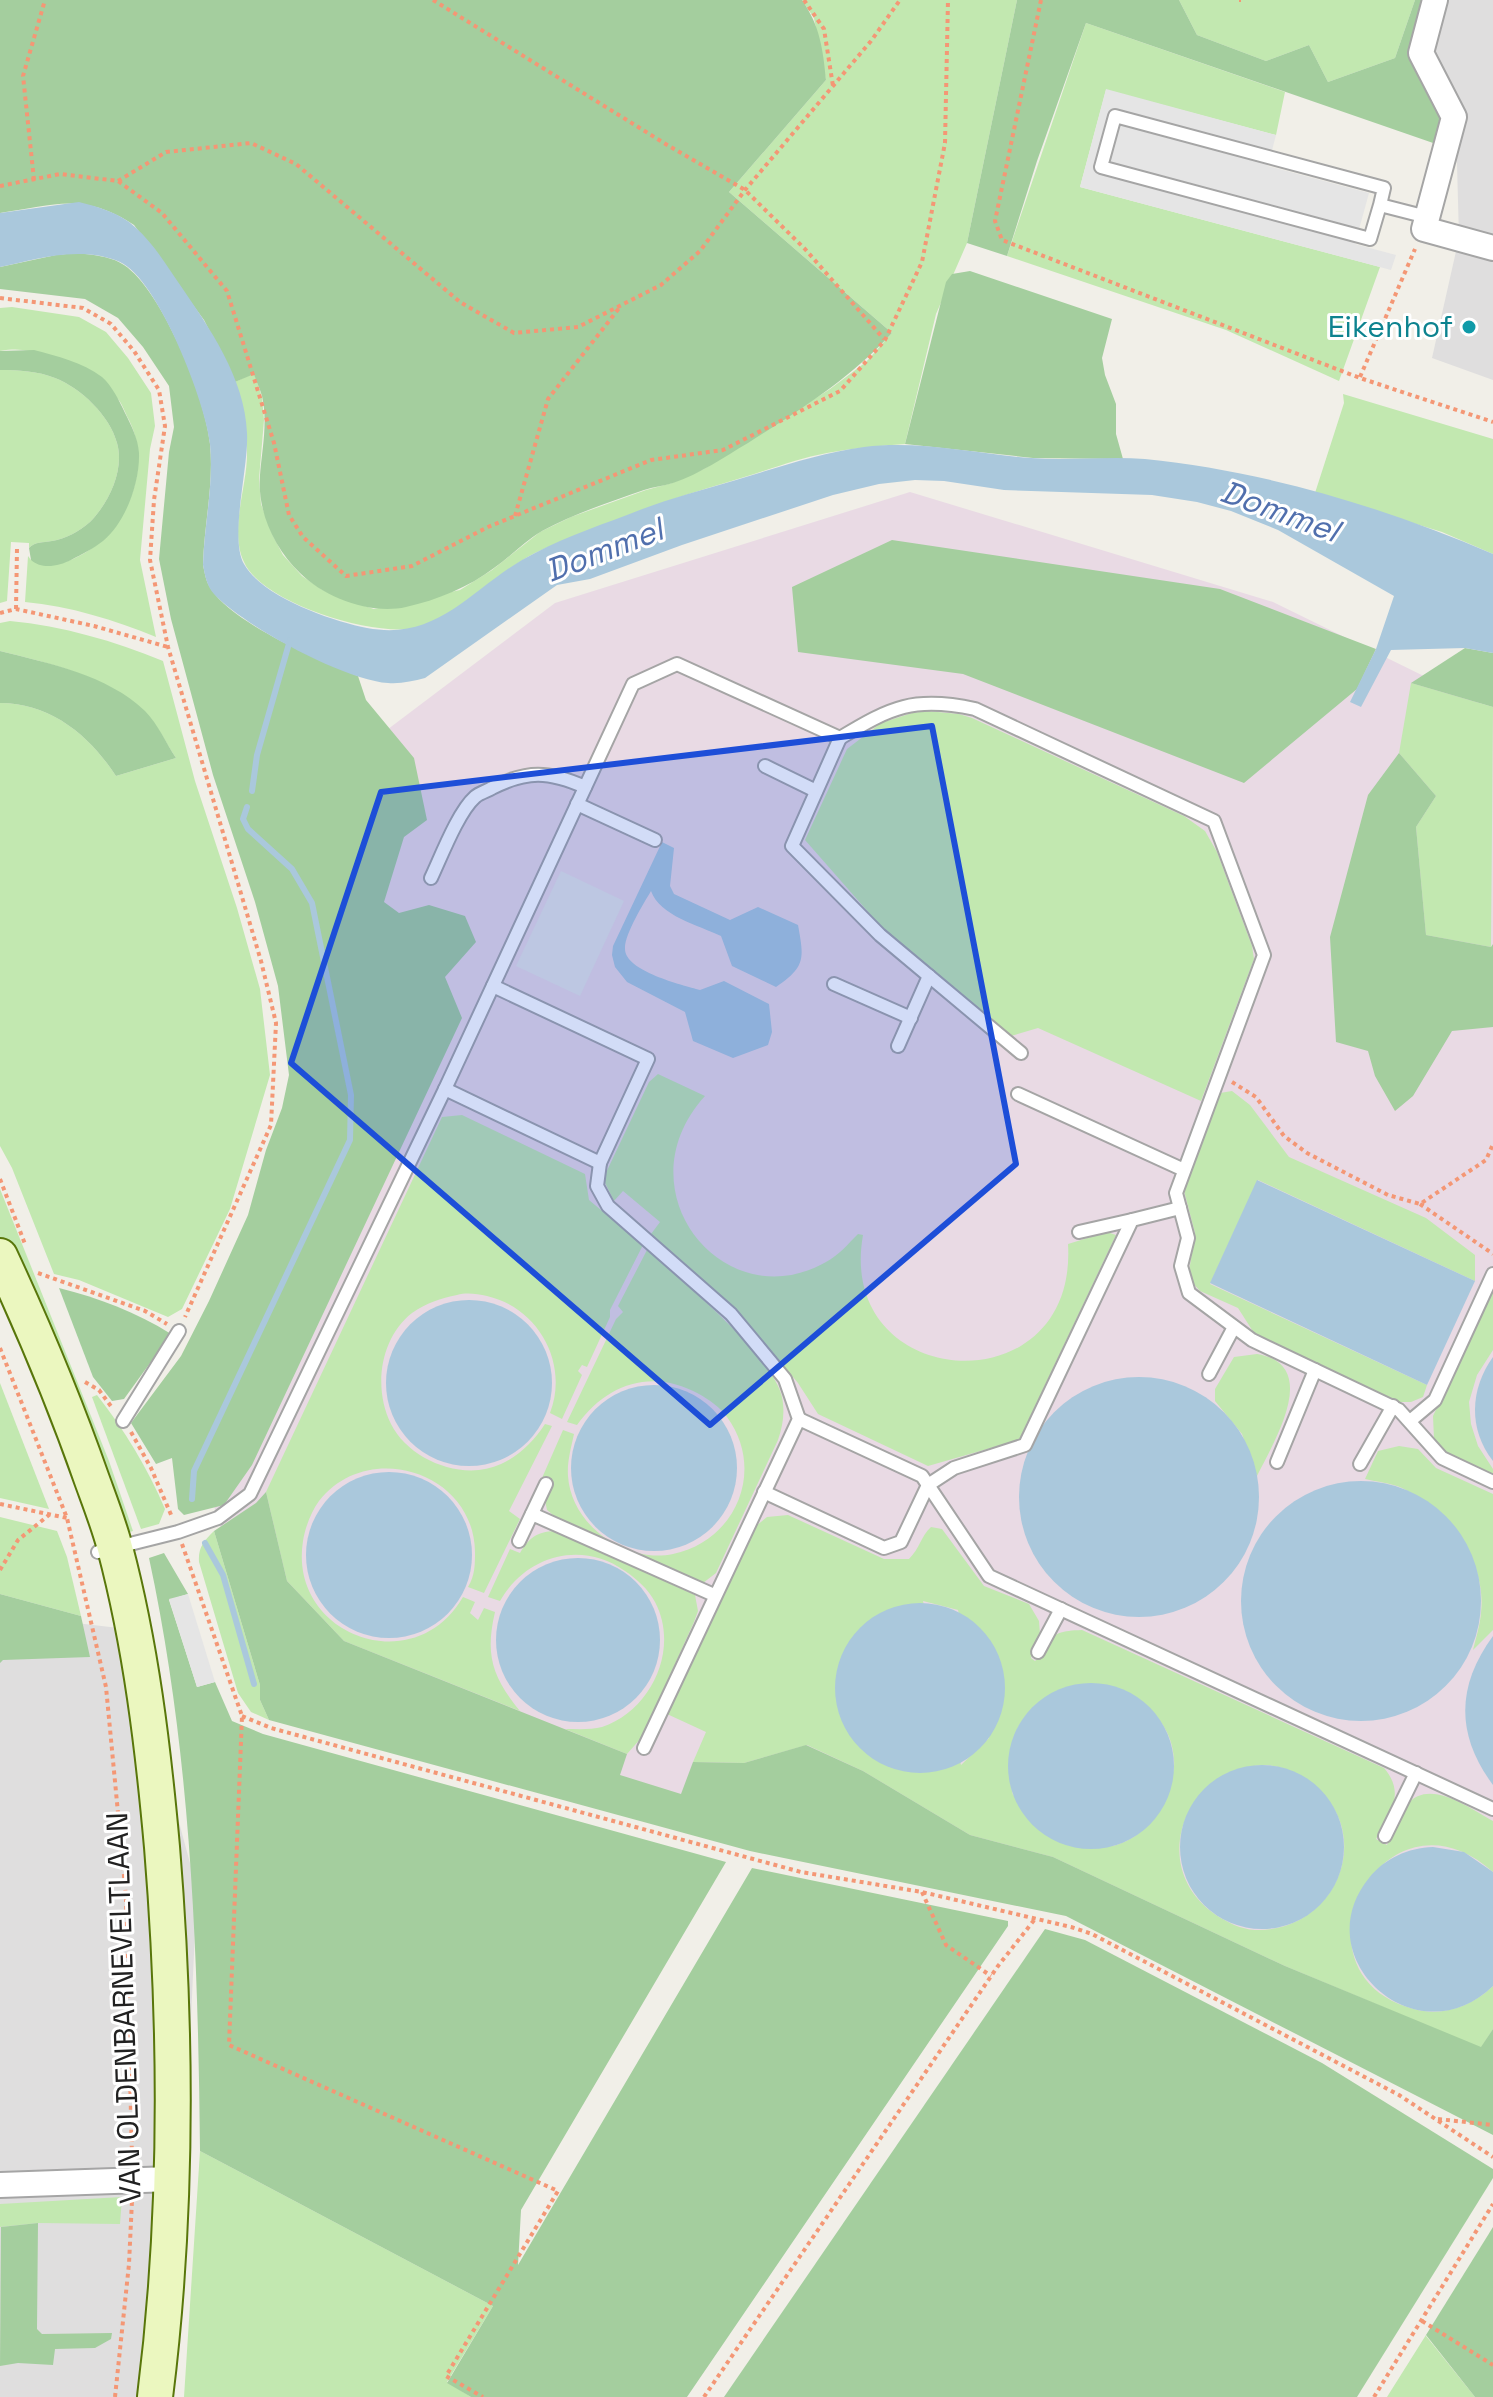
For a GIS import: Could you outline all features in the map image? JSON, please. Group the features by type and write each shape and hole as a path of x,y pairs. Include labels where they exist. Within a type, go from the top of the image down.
{"main road":[{"name":"VAN OLDENBARNEVELTLAAN","path":"0,1256 75,1430 106,1549 140,1797 151,1931 155,2077 152,2178 136,2397"},
{"name":"VAN OLDENBARNEVELTLAAN","path":"0,1298 106,1549"},
{"name":"VAN OLDENBARNEVELTLAAN","path":"152,2178 168,2262 155,2397"}],"street":[{"path":"1435,0 1421,53 1454,117 1425,223 1493,248"},
{"path":"0,2185 152,2178"}],"lane":[{"path":"1115,116 1384,188 1380,205 1370,239 1101,167 1115,116"},
{"path":"1380,205 1425,223"},
{"path":"106,1549 178,1532 218,1518 250,1494 445,1089 633,684 677,664 840,738"},
{"path":"1021,1053 880,935 792,846 840,738 877,715 911,704 943,702 975,709 1214,821 1264,955 1176,1193 1188,1238 1181,1266 1189,1293 1252,1340 1393,1406 1442,1458 1493,1482"},
{"path":"765,766 816,791"},
{"path":"431,878 456,825 475,797 514,776 537,774 568,779 585,787"},
{"path":"577,804 655,840"},
{"path":"898,1046 929,976"},
{"path":"834,984 911,1018"},
{"path":"493,986 648,1059 600,1163 597,1186 608,1206 731,1314 785,1379 799,1419 644,1748"},
{"path":"445,1089 600,1163"},
{"path":"1018,1094 1184,1170"},
{"path":"1079,1232 1180,1208"},
{"path":"764,1492 884,1548 901,1542 928,1485 954,1468 1025,1445 1132,1220"},
{"path":"1410,1421 1435,1400 1493,1274"},
{"path":"1209,1374 1234,1327"},
{"path":"123,1421 179,1331"},
{"path":"1277,1462 1315,1370"},
{"path":"1360,1464 1393,1406"},
{"path":"799,1419 922,1476 989,1576 1493,1809"},
{"path":"519,1541 546,1484"},
{"path":"532,1514 714,1595"},
{"path":"1038,1652 1061,1609"},
{"path":"1385,1836 1416,1773"}],"path":[{"path":"34,180 23,76 45,0"},
{"path":"433,0 745,190 805,249 885,340"},
{"path":"804,0 824,29 833,86"},
{"path":"118,181 166,152 251,143 296,164 460,302 514,333 578,327 661,285 700,251 745,190 871,41 900,0"},
{"path":"0,186 60,174 118,181 162,213 227,291 274,443 289,515 303,537 346,576 412,566 515,516 651,460 723,450 840,391 885,340 922,262 945,143 948,0"},
{"path":"1041,0 995,221 1002,240 1360,378 1493,422"},
{"path":"1360,378 1425,223"},
{"path":"0,298 83,308 111,324 134,351 159,390 165,426 154,500 150,560 168,647 261,961 276,1023 271,1125 179,1331 145,1311 36,1272"},
{"path":"515,516 548,399 621,305"},
{"path":"16,609 17,549"},
{"path":"0,613 16,609 94,626 168,647"},
{"path":"1220,1074 1256,1097 1284,1136 1307,1153 1388,1195 1420,1204 1493,1254"},
{"path":"1420,1204 1486,1160 1493,1144"},
{"name":"VAN OLDENBARNEVELTLAAN","path":"0,1348 67,1518 106,1687 152,2178 129,2264 115,2397"},
{"path":"81,1379 99,1390 123,1421 151,1468 178,1532 242,1716 229,2045 558,2191 446,2376 483,2397"},
{"path":"0,1504 67,1518"},
{"path":"0,1570 18,1540 49,1515"},
{"path":"242,1716 284,1731 801,1872 922,1892 1092,1934 1399,2095 1493,2157"},
{"path":"922,1892 946,1945 991,1976"},
{"path":"704,2397 991,1976 1036,1918"},
{"path":"1436,2119 1493,2125"},
{"path":"1374,2397 1493,2204"},
{"path":"1422,2321 1493,2365"}],"highlighted area":[{"path":"932,726 1016,1164 710,1425 291,1063 381,792"}],"shaded area":[{"path":"1446,0 1493,0 1493,380 1432,358 1459,238 1457,164 1433,52"},
{"path":"1106,89 1276,135 1268,166 1369,193 1355,244 1396,255 1391,270 1080,187"},
{"path":"910,492 1273,602 1493,710 1493,2121 1032,1869 760,1822 263,1676 208,1485 368,1126 310,788 555,603"},
{"path":"561,871 624,901 580,996 516,966"},
{"path":"188,1594 215,1682 197,1687 169,1599"},
{"path":"0,1614 127,1629 197,1889 179,2276 170,2397 0,2397"}],"green space":[{"path":"0,0 802,0 820,38 826,80 729,192 892,333 860,365 824,392 712,465 673,483 644,490 554,525 463,587 441,597 392,609 378,609 335,597 310,582 291,563 275,540 264,515 260,475 264,416 262,396 254,374 235,382 204,320 134,225 99,208 84,205 54,205 0,213"},
{"path":"802,0 1017,0 967,243 936,314 905,444 856,448 790,462 635,513 535,553 454,611 424,626 381,628 325,615 274,592 255,577 244,562 238,536 247,454 235,382 254,373 262,397 264,420 259,479 261,504 273,536 283,555 302,576 340,598 374,609 460,590 492,570 540,532 571,517 704,469 830,389 866,362 892,333 729,192 826,80 814,18"},
{"path":"1017,0 1179,0 1197,35 1266,61 1309,45 1328,82 1395,58 1415,0 1423,0 1410,57 1444,117 1436,144 1086,23 1007,256 967,243"},
{"path":"1179,0 1415,0 1395,58 1328,82 1309,45 1266,61 1197,35"},
{"path":"1086,23 1285,92 1276,135 1106,90 1080,187 1380,267 1339,381 1226,330 1007,256"},
{"path":"77,253 113,260 138,278 167,321 191,374 210,444 211,474 203,565 211,589 222,602 257,628 358,676 366,700 414,758 427,820 404,837 384,902 399,913 429,905 465,916 476,942 445,977 462,1018 252,1465 224,1505 184,1515 178,1509 172,1458 156,1464 131,1423 181,1356 209,1301 248,1215 266,1150 282,1108 289,1075 278,986 255,902 213,775 171,619 159,559 174,427 169,386 143,347 118,318 85,299 0,289 0,267"},
{"path":"970,271 1112,319 1102,358 1116,404 1116,434 1123,459 1033,458 905,444 946,282 952,274"},
{"path":"0,308 79,317 106,332 151,393 155,426 150,449 140,560 156,637 92,615 25,602 28,556 31,560 64,562 87,551 104,538 128,502 138,461 136,440 129,420 112,394 36,353 0,351"},
{"path":"34,350 78,363 102,377 130,422 139,453 130,501 111,533 87,551 51,566 31,560 29,548 67,536 90,522 113,486 119,453 108,423 93,404 75,389 42,374 0,370 0,351"},
{"path":"0,370 42,374 75,389 93,404 108,423 117,443 119,464 109,496 97,515 86,525 67,536 29,548 29,543 11,542 7,601 0,603"},
{"path":"1343,394 1493,439 1493,554 1442,532 1315,493 1344,403"},
{"path":"892,540 1220,589 1376,649 1357,689 1244,783 963,674 798,652 792,587"},
{"path":"10,621 88,635 163,661 195,781 260,989 270,1075 230,1209 182,1309 168,1317 79,1280 54,1274 12,1168 0,1146 0,703 36,709 67,724 94,748 116,776 176,758 149,716 113,689 76,672 0,651 0,623"},
{"path":"1465,648 1493,653 1493,707 1411,683"},
{"path":"0,651 77,672 113,688 150,716 176,758 116,776 94,748 67,724 36,709 0,703"},
{"path":"1411,683 1493,707 1491,947 1426,935 1416,827 1436,796 1399,753"},
{"path":"927,711 972,718 1184,816 1205,831 1217,852 1254,959 1201,1101 1038,1028 1011,1036 884,930 805,840 847,749 881,723"},
{"path":"1399,753 1436,796 1416,827 1426,935 1491,947 1493,944 1493,1027 1452,1031 1413,1096 1395,1111 1375,1076 1368,1051 1336,1042 1330,937 1368,795"},
{"path":"658,1074 705,1096 681,1133 673,1170 679,1206 695,1236 721,1260 752,1274 788,1275 826,1262 858,1234 863,1235 864,1288 885,1326 918,1351 959,1361 1000,1355 1036,1334 1061,1297 1068,1244 1107,1232 1116,1235 1019,1440 928,1466 818,1414 798,1383 735,1308 651,1234 660,1222 623,1191 614,1201 603,1179 649,1082"},
{"path":"1232,1091 1250,1105 1289,1157 1426,1218 1475,1255 1475,1281 1258,1180 1210,1284 1427,1385 1423,1397 1411,1402 1397,1402 1254,1333 1238,1308 1200,1291 1188,1278 1195,1233 1184,1191 1220,1093"},
{"path":"462,1115 585,1174 589,1200 643,1245 610,1310 610,1317 587,1367 582,1365 578,1371 582,1375 562,1419 550,1413 555,1394 555,1376 545,1341 535,1325 505,1302 472,1294 439,1299 412,1313 393,1336 381,1380 385,1410 399,1437 424,1457 454,1469 486,1469 508,1461 520,1452 545,1424 552,1426 509,1511 520,1519 484,1593 468,1587 475,1565 475,1552 470,1524 457,1501 438,1484 415,1473 389,1469 363,1471 339,1482 319,1501 304,1536 304,1574 315,1601 334,1622 359,1636 387,1641 415,1637 441,1623 463,1597 475,1602 470,1613 478,1620 484,1608 495,1612 491,1641 493,1665 503,1687 520,1711 344,1641 287,1581 266,1492 442,1117"},
{"path":"0,1189 109,1461 133,1531 114,1522 0,1244"},
{"path":"647,1250 744,1340 775,1380 782,1397 783,1419 778,1440 716,1573 703,1583 624,1548 655,1556 673,1554 695,1547 714,1535 728,1519 744,1480 744,1459 738,1438 724,1414 699,1394 682,1386 648,1381 632,1384 602,1399 577,1425 567,1422 616,1319 623,1312 618,1306"},
{"path":"59,1288 117,1306 171,1334 124,1399 112,1401 93,1377"},
{"path":"1493,1290 1493,1350 1477,1375 1469,1402 1471,1424 1478,1446 1493,1469 1493,1475 1443,1452 1434,1439 1433,1416"},
{"path":"1257,1354 1276,1361 1287,1373 1290,1388 1282,1425 1257,1476 1242,1434 1215,1401 1215,1389 1234,1357"},
{"path":"0,1383 49,1509 0,1498"},
{"path":"97,1395 135,1450 158,1494 165,1509 159,1524 141,1529 92,1397"},
{"path":"563,1430 574,1434 568,1476 571,1494 590,1525 618,1546 559,1520 547,1510 545,1500 551,1482 542,1478"},
{"path":"1399,1446 1418,1449 1436,1468 1493,1494 1493,1630 1473,1650 1480,1618 1481,1593 1478,1574 1461,1539 1434,1509 1419,1498 1398,1486 1365,1479 1378,1451"},
{"path":"266,1492 287,1581 344,1641 627,1754 620,1775 681,1794 693,1762 744,1763 806,1745 863,1771 970,1835 1053,1857 1285,1966 1481,2047 1493,2029 1493,2135 1066,1916 750,1851 269,1720 260,1700 260,1685 214,1531 256,1503"},
{"path":"788,1515 884,1559 909,1559 931,1527 942,1529 984,1586 1029,1604 1039,1621 1040,1634 1031,1658 1035,1661 1055,1636 1082,1630 1384,1768 1394,1786 1394,1804 1376,1839 1387,1845 1407,1805 1416,1797 1426,1794 1450,1798 1493,1821 1493,1872 1453,1848 1416,1847 1385,1863 1362,1891 1352,1924 1355,1959 1375,1989 1414,2009 1446,2011 1476,1999 1493,1986 1493,2029 1481,2048 1285,1966 1053,1857 970,1835 863,1771 807,1745 744,1763 693,1762 706,1732 667,1714 751,1530 767,1517","holes":["923,1601 958,1610 989,1738 961,1765","1090,1684 1106,1686 1136,1699 1160,1721 1173,1750 1172,1776 1152,1817 1137,1835 1113,1846 1013,1795 1009,1774 1010,1754 1023,1720 1050,1695","1265,1765 1297,1774 1314,1786 1333,1807 1342,1830 1344,1854 1338,1878 1325,1899 1306,1916 1283,1927 1255,1930 1225,1921 1195,1895 1183,1872 1179,1847 1184,1823 1195,1801 1213,1783 1237,1770"]},
{"path":"0,1517 57,1531 67,1557 81,1616 0,1594"},
{"path":"214,1531 260,1685 260,1700 269,1720 251,1712 238,1693 199,1562 202,1545"},
{"path":"555,1531 695,1595 698,1611 694,1622 642,1737 627,1754 565,1729 602,1727 619,1719 647,1693 662,1658 664,1639 662,1620 646,1589 608,1562 591,1556 573,1555 556,1557 524,1573 500,1601 488,1597 510,1549 520,1553 534,1537"},
{"path":"164,1553 188,1594 169,1600 197,1687 215,1682 232,1721 263,1734 726,1862 521,2210 518,2265 752,1868 1008,1921 1008,1926 687,2397 471,2397 447,2383 493,2306 200,2151 190,1853 174,1705 149,1558"},
{"path":"0,1594 81,1616 90,1657 3,1660 0,1663"},
{"path":"1045,1929 1085,1940 1322,2063 1493,2169 1493,2178 1357,2397 724,2397"},
{"path":"200,2151 493,2306 447,2382 471,2397 184,2397"},
{"path":"122,2197 120,2224 38,2223 0,2227 0,2204"},
{"path":"38,2223 37,2329 42,2334 112,2333 111,2339 95,2348 55,2349 53,2365 18,2363 0,2366 1,2227"},
{"path":"1493,2227 1493,2397 1475,2397 1426,2335"},
{"path":"1426,2336 1475,2397 1387,2397"}],"water":[{"name":"Dommel","path":"79,202 123,218 147,240 202,317 232,373 245,413 247,433 238,537 244,564 253,576 282,597 336,620 367,628 392,630 433,621 535,553 641,510 816,457 864,447 906,445 1031,458 1131,458 1190,465 1323,493 1409,521 1493,554 1493,653 1465,648 1391,650 1361,707 1350,702 1376,649 1394,596 1278,530 1231,511 1152,495 1004,490 915,480 879,484 833,495 590,579 557,585 425,678 398,683 369,680 322,662 271,635 228,607 210,588 203,565 211,475 207,425 178,344 150,292 135,273 120,262 90,254 45,257 0,267 0,213"},
{"path":"662,842 674,848 670,886 674,894 730,920 758,907 798,925 800,961 793,974 776,987 732,966 721,936 671,913 662,907 651,891 628,936 627,957 644,970 668,981 700,990 724,981 769,1004 772,1032 768,1045 733,1058 693,1041 685,1012 627,982 615,967 613,946"},
{"path":"1257,1180 1475,1281 1427,1385 1210,1283"},
{"path":"469,1300 501,1306 528,1324 546,1351 552,1383 546,1415 528,1442 501,1460 469,1466 437,1460 410,1442 392,1415 386,1383 392,1351 410,1324 437,1306"},
{"path":"1493,1357 1493,1461 1479,1436 1475,1409 1480,1382"},
{"path":"1139,1377 1185,1386 1206,1397 1224,1412 1239,1430 1250,1451 1259,1497 1250,1543 1239,1564 1224,1582 1206,1597 1185,1608 1139,1617 1093,1608 1072,1597 1054,1582 1039,1564 1028,1543 1019,1497 1028,1451 1039,1430 1054,1412 1072,1397 1093,1386"},
{"path":"654,1385 686,1391 713,1409 731,1436 737,1468 731,1500 713,1527 686,1545 654,1551 622,1545 595,1527 577,1500 571,1468 577,1436 595,1409 622,1391"},
{"path":"389,1472 421,1479 447,1497 465,1523 472,1555 465,1587 447,1613 421,1631 389,1638 357,1631 331,1613 313,1587 306,1555 313,1523 331,1497 357,1479"},
{"path":"1361,1481 1384,1483 1407,1490 1428,1501 1446,1516 1461,1534 1472,1555 1479,1578 1479,1624 1472,1647 1461,1668 1446,1686 1428,1701 1407,1712 1384,1719 1361,1721 1338,1719 1315,1712 1294,1701 1276,1686 1261,1668 1250,1647 1243,1624 1241,1601 1243,1578 1250,1555 1261,1534 1276,1516 1294,1501 1315,1490 1338,1483"},
{"path":"578,1558 610,1564 636,1582 654,1608 660,1640 654,1672 636,1698 610,1716 578,1722 546,1716 520,1698 502,1672 496,1640 502,1608 520,1582 546,1564"},
{"path":"920,1603 953,1609 980,1628 999,1655 1005,1688 999,1721 980,1748 953,1767 920,1773 887,1767 860,1748 841,1721 835,1688 841,1655 860,1628 887,1609"},
{"path":"1493,1636 1493,1785 1472,1747 1465,1710 1472,1673"},
{"path":"1091,1683 1123,1690 1149,1708 1167,1734 1174,1766 1167,1798 1149,1824 1123,1842 1091,1849 1059,1842 1033,1824 1015,1798 1008,1766 1015,1734 1033,1708 1059,1690"},
{"path":"1262,1765 1294,1771 1320,1789 1338,1815 1344,1847 1338,1879 1320,1905 1294,1923 1262,1929 1230,1923 1204,1905 1186,1879 1180,1847 1186,1815 1204,1789 1230,1771"},
{"path":"1433,1847 1464,1852 1493,1872 1493,1986 1463,2006 1432,2012 1403,2005 1378,1990 1360,1967 1350,1939 1353,1909 1375,1871 1398,1855"}],"waterway":[{"path":"252,791 257,755 290,640"},
{"path":"192,1499 194,1471 350,1140 351,1095 312,903 292,869 248,829 243,819 247,807"},
{"path":"205,1543 223,1575 254,1684"}],"place":[{"name":"Eikenhof","path":"1469,327"}]}
